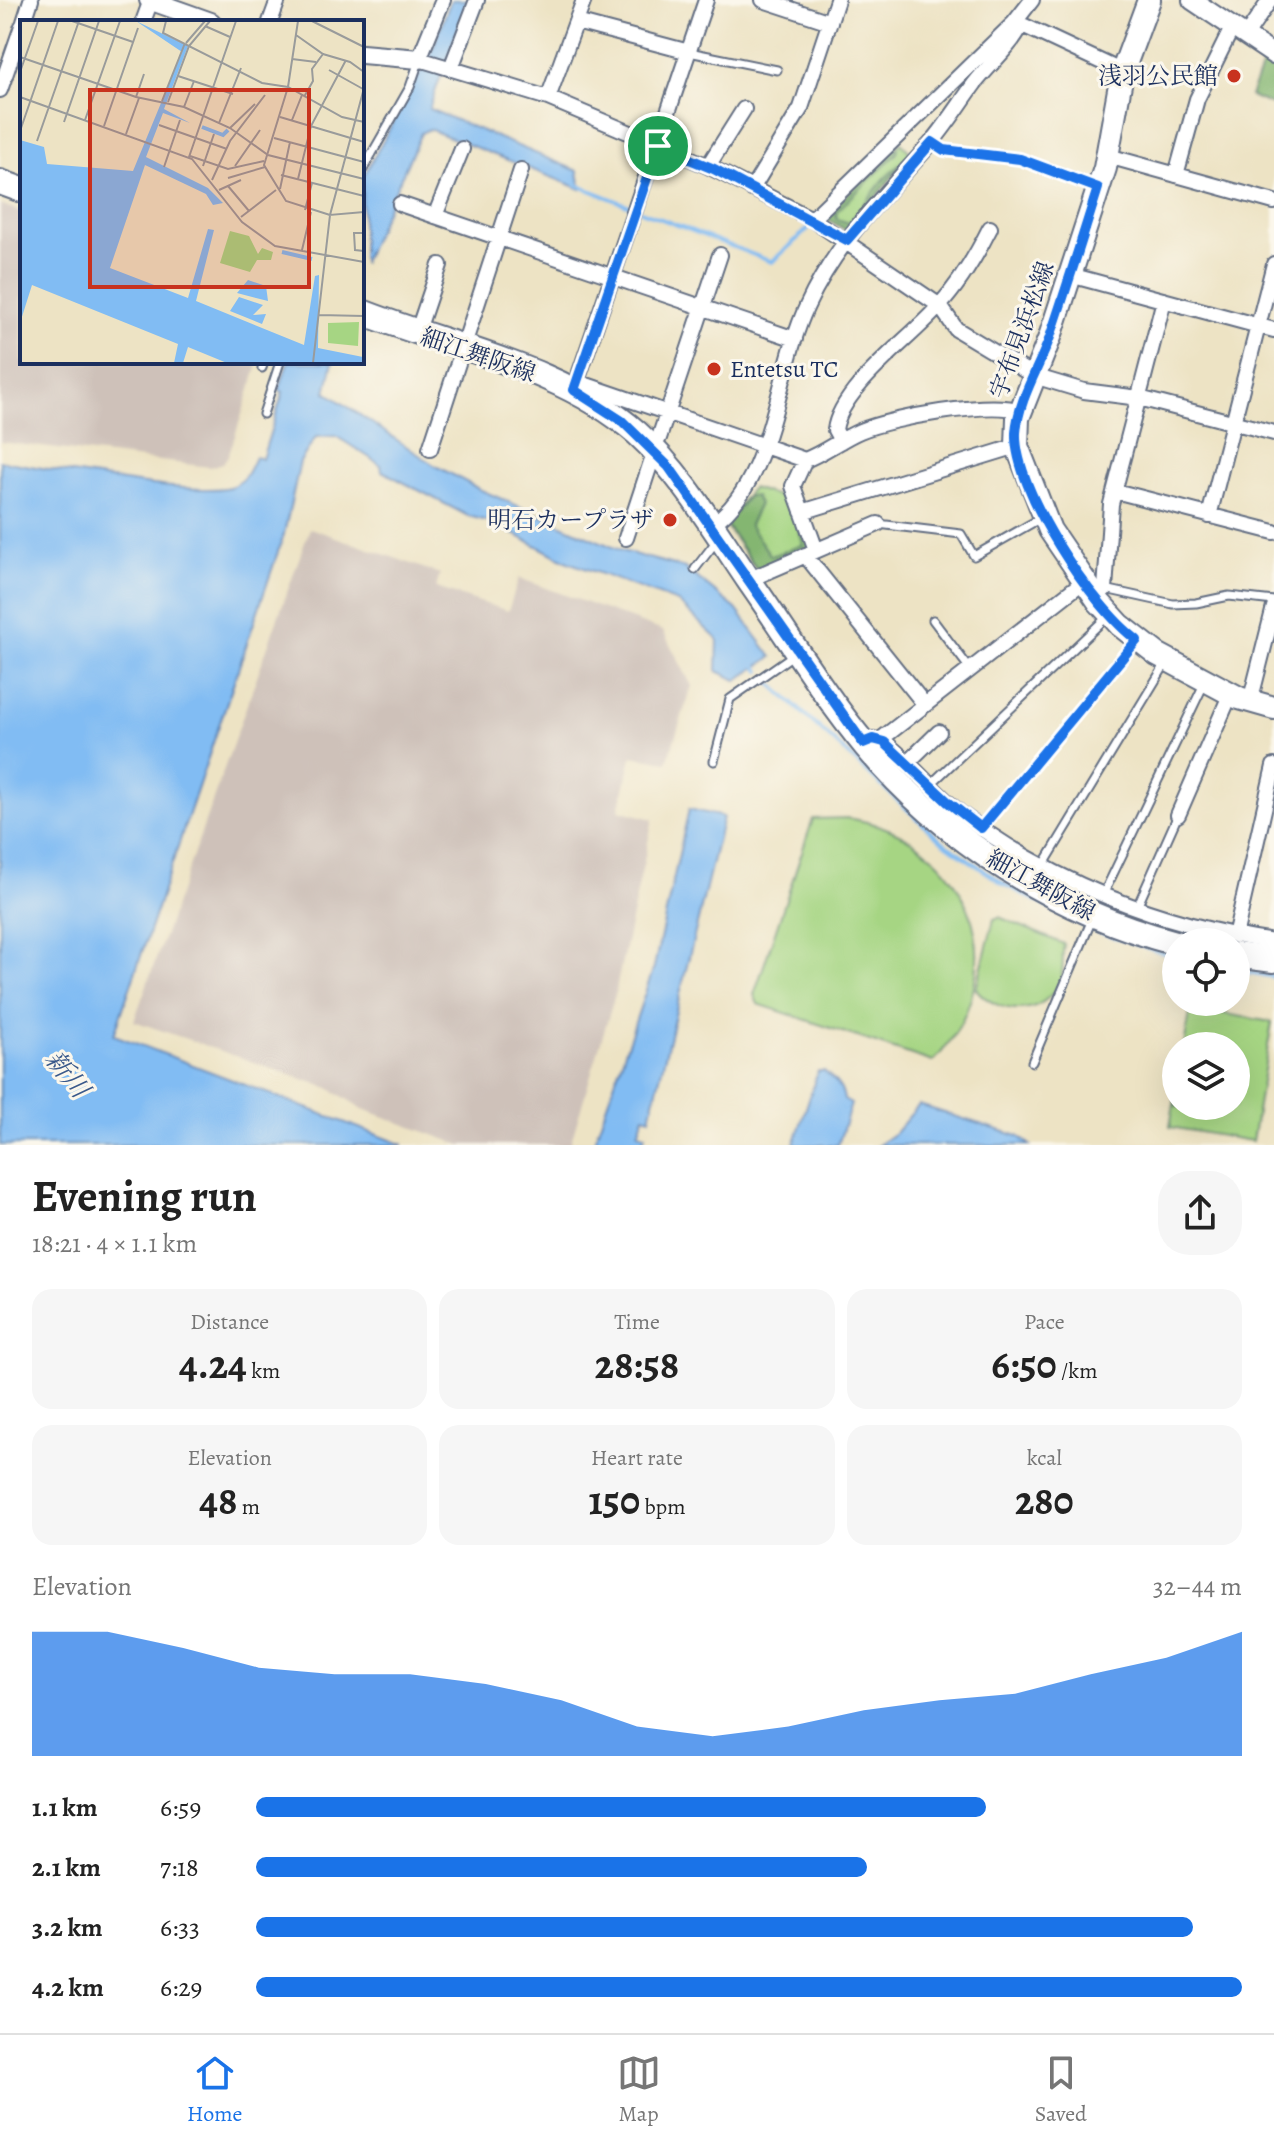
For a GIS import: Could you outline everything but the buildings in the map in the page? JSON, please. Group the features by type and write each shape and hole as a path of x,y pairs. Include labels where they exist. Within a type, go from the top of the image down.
{"main road":[{"name":"宇布見浜松線","path":"1149,0 1123,72 1108,156 1070,275 1021,411 1017,446 1043,517 1109,614 1137,640 1168,659 1240,698 1274,708"},
{"path":"0,182 20,189"},
{"name":"細江舞阪線","path":"364,313 576,386 659,446 798,651 916,799 971,845 1032,884 1098,905 1162,936"},
{"path":"1250,951 1274,960"}],"street":[{"path":"24,20 31,0"},
{"path":"144,20 150,0 205,20"},
{"path":"271,20 278,0"},
{"path":"422,59 443,0"},
{"path":"448,67 477,0"},
{"path":"548,98 584,0"},
{"path":"706,0 576,386 805,460"},
{"path":"763,0 830,22"},
{"path":"752,189 801,108 837,0"},
{"path":"715,532 744,490 810,299 847,240 932,142 1032,0"},
{"path":"1192,0 1274,55"},
{"path":"1176,175 1197,99 1239,32 1270,0"},
{"path":"576,22 689,52"},
{"path":"1018,24 1123,72"},
{"path":"812,219 1018,24"},
{"path":"0,90 20,33"},
{"path":"364,54 422,59 548,98 708,166 847,240 940,306 956,329 1034,376 1084,391 1139,398 1274,433"},
{"path":"708,166 744,109"},
{"path":"435,216 462,149"},
{"path":"1108,156 1274,202"},
{"path":"430,449 521,170"},
{"path":"400,204 795,339"},
{"path":"841,441 835,430 841,406 940,306 973,261 990,228"},
{"path":"626,538 720,255"},
{"path":"1209,516 1274,264"},
{"path":"417,333 440,265"},
{"path":"1070,275 1274,330"},
{"path":"1164,300 1115,491 1094,589 971,669 872,742 907,763 981,828 1098,905 1136,909 1196,928"},
{"path":"925,705 811,552 793,486 805,460 841,441 893,421 989,408 1021,411"},
{"path":"802,512 1017,446"},
{"path":"1115,491 1274,532"},
{"path":"748,580 878,524"},
{"path":"1178,815 1240,698 1274,607"},
{"path":"907,763 939,732"},
{"path":"1240,928 1274,766"},
{"path":"1250,945 1274,942"}],"lane":[{"path":"689,52 777,70"},
{"path":"364,168 410,87 422,59"},
{"path":"932,142 944,150 1020,159 1098,188"},
{"path":"263,414 279,364"},
{"path":"878,524 961,534 974,556 1043,517"},
{"path":"695,569 715,532"},
{"path":"1094,589 1173,604 1229,596 1274,601"},
{"path":"930,785 1109,614"},
{"path":"933,620 971,669"},
{"path":"981,828 1137,640"},
{"path":"714,761 730,699 798,651"},
{"path":"1043,866 1168,659"},
{"path":"1032,1062 1098,905 1206,680"},
{"path":"1136,909 1178,815"}],"shaded area":[{"path":"0,204 20,211 20,364 258,364 229,454 223,463 210,467 0,442"},
{"path":"310,528 440,574 436,588 508,611 519,578 663,631 692,686 667,762 632,756 619,810 653,819 614,998 570,1145 461,1145 363,1109 329,1088 134,1021"}],"green space":[{"path":"1265,58 1274,62 1274,106 1250,96"},
{"path":"901,143 913,155 844,229 828,219 827,214"},
{"path":"894,149 898,149 897,153 836,212 837,219 849,223 885,178 907,158 851,228 844,229 828,219 827,214"},
{"path":"752,488 794,501 811,547 757,571 724,523"},
{"path":"748,496 755,496 759,504 749,525 771,556 803,545 796,516 811,547 757,569 726,525"},
{"path":"847,818 890,830 925,851 952,879 970,912 977,949 974,988 959,1026 933,1062 758,1004 754,995 813,819"},
{"path":"999,917 1064,944 1060,981 1053,993 1032,1007 1008,1008 986,998 976,989 994,919"},
{"path":"1190,1016 1237,1016 1272,1022 1252,1141 1170,1127 1171,1120 1250,1120 1250,1032 1187,1032"}],"water":[{"path":"451,0 468,0 429,109 578,171 581,189 429,129 421,133 364,260 364,175 431,53"},
{"name":"新川","path":"287,364 333,364 326,392 434,465 481,490 622,551 685,568 736,609 772,657 737,680 717,671 718,640 678,602 568,562 491,522 468,516 382,471 381,465 336,436 316,437 300,462 284,534 114,1035 404,1145 0,1145 0,461 157,485 216,489 233,486 244,478 255,457 262,459 283,392 279,390"},
{"path":"689,809 723,817 650,1118 644,1116 638,1133 645,1135 642,1145 593,1145 654,967"},
{"path":"818,1071 824,1071 834,1080 844,1100 851,1104 838,1145 794,1145"},
{"path":"919,1105 1018,1136 1030,1145 878,1145 895,1133"}],"waterway":[{"path":"577,185 630,206"},
{"path":"641,211 772,262 809,228"},
{"path":"757,667 760,671"},
{"path":"766,679 943,842 1004,884 1081,924"},
{"path":"1096,931 1162,952"},
{"path":"1250,973 1274,977"}],"place":[{"name":"浅羽公民館","path":"1234,76"},
{"name":"Entetsu TC","path":"714,369"},
{"name":"明石カープラザ","path":"670,520"}],"route":[{"path":"932,142 944,150 1020,159 1098,188 1050,337 1018,418 1016,436 1018,455 1050,530 1099,602 1137,640 981,828 959,812 889,745 873,739 863,743 680,480 647,443 622,421 574,390 658,146 714,169 847,240 892,184 932,142"}]}
